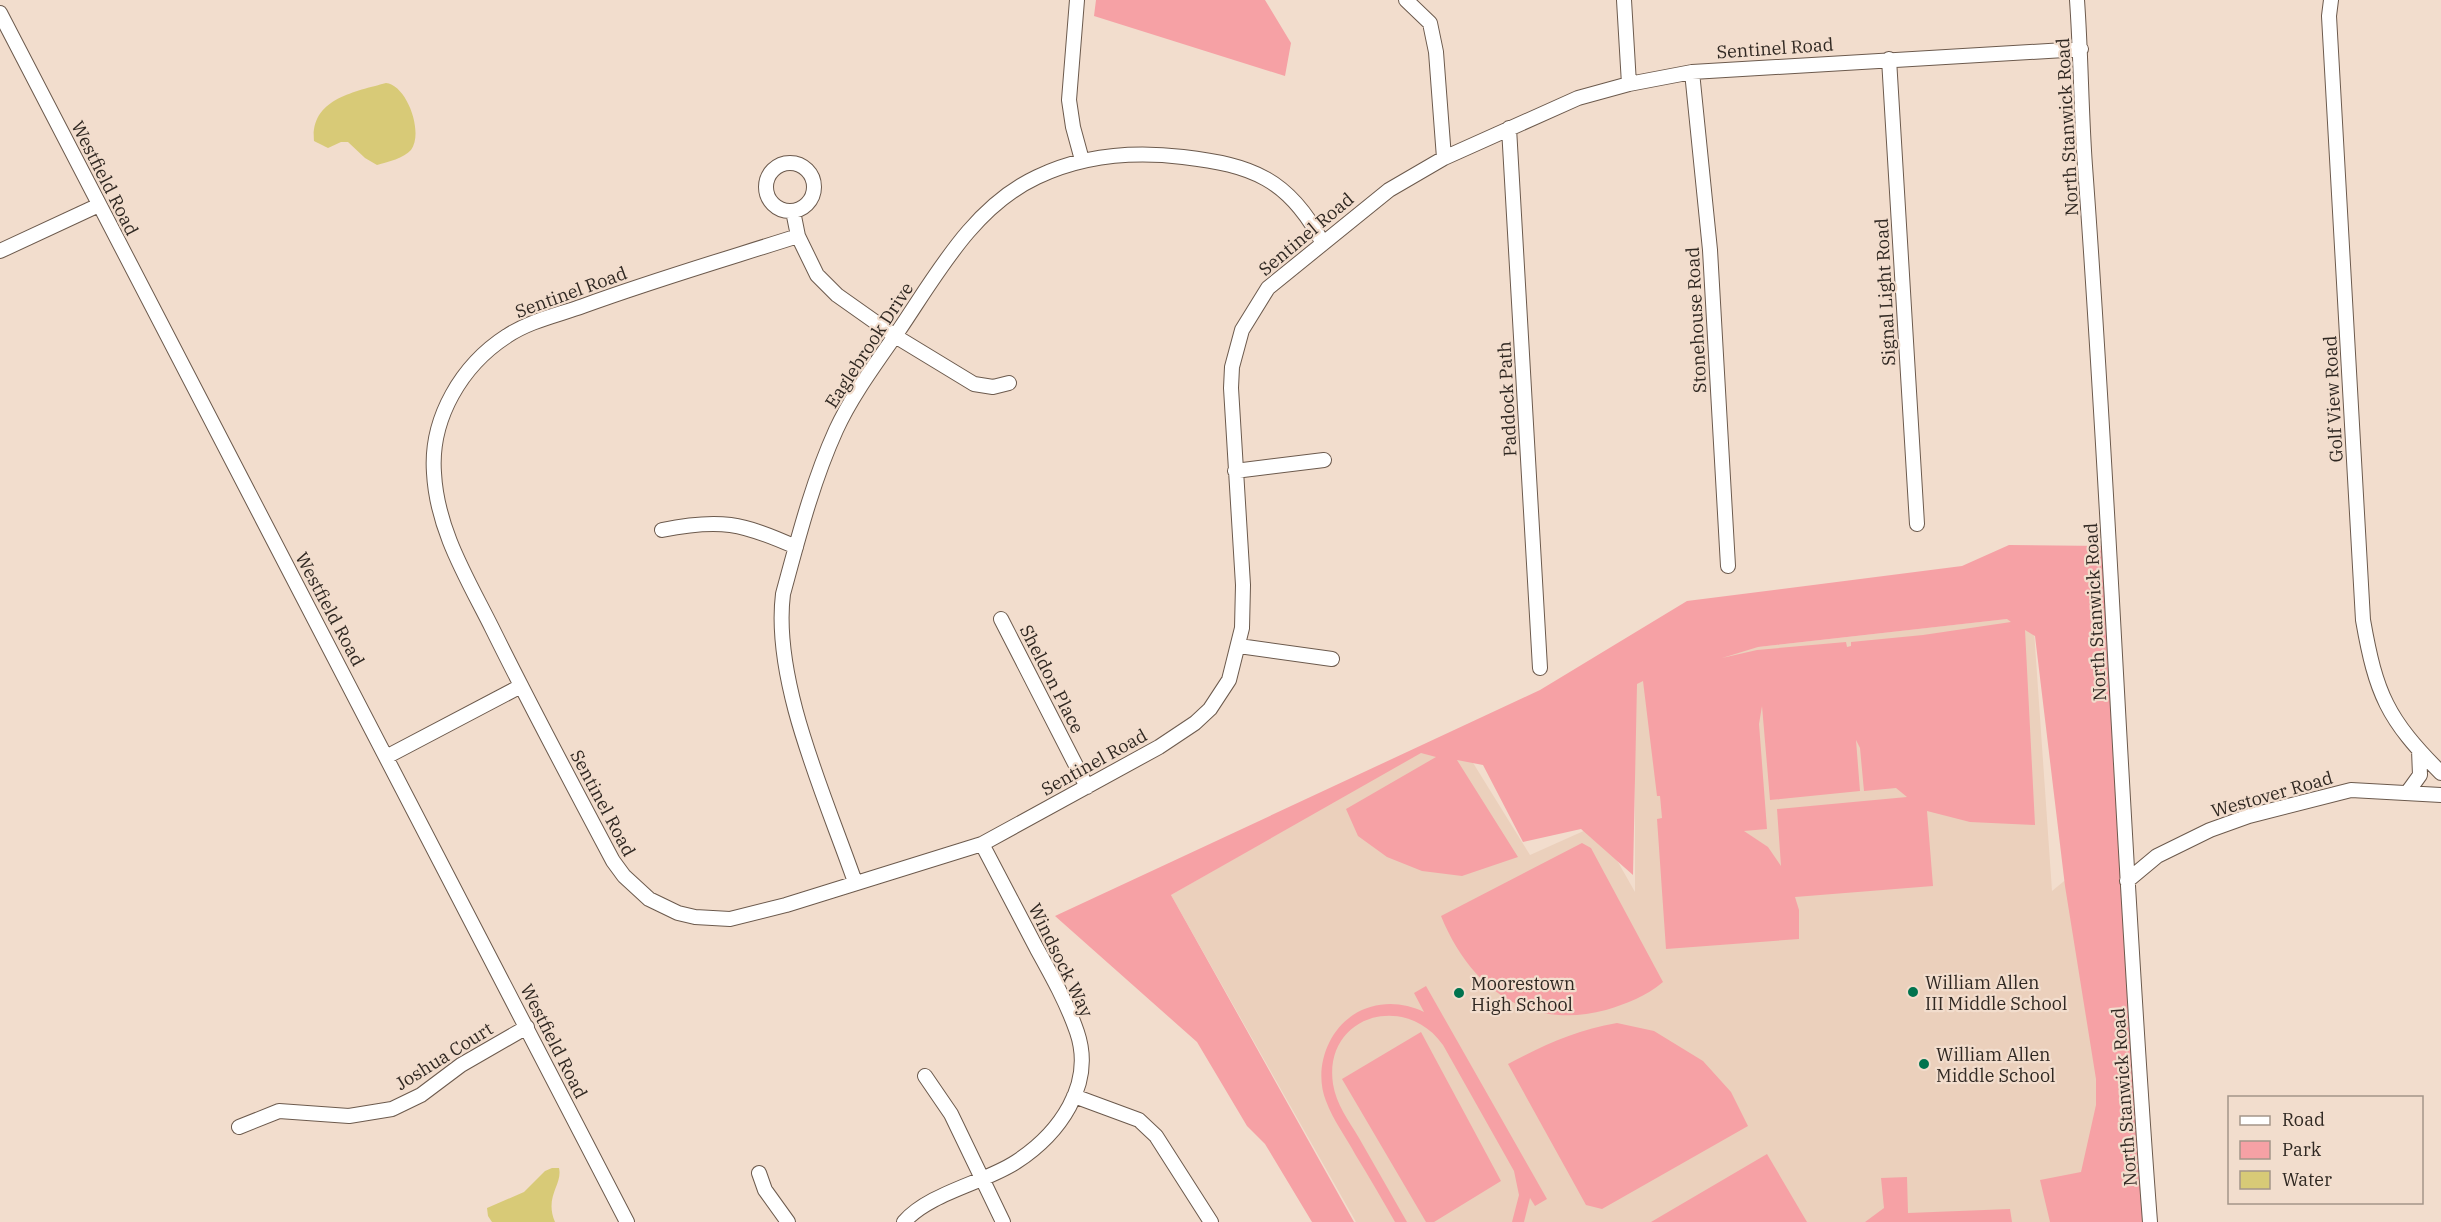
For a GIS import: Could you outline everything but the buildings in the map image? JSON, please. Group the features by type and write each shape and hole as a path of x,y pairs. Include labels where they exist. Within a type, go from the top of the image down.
{"street":[{"path":"1077,0 1069,100 1073,127 1082,160"},
{"path":"1406,0 1430,23 1436,52 1444,158"},
{"path":"1624,0 1629,84"},
{"name":"North Stanwick Road","path":"2077,0 2085,164 2113,585 2127,881 2150,1222"},
{"name":"Golf View Road","path":"2331,0 2329,16 2363,620 2379,690 2392,718 2441,773"},
{"name":"Westfield Road","path":"0,13 627,1222"},
{"name":"Sentinel Road","path":"798,236 616,294 523,327 507,336 480,357 458,383 443,412 435,442 434,472 438,506 448,539 521,686 613,861 624,876 649,899 678,914 694,917 730,919 786,905 982,844 1159,747 1195,723 1210,709 1229,680 1239,646 1242,585 1231,387 1232,367 1242,330 1268,288 1389,190 1444,158 1509,128 1578,98 1629,84 1692,72 2081,49"},
{"name":"Signal Light Road","path":"1889,59 1917,524"},
{"name":"Stonehouse Road","path":"1692,72 1710,250 1728,566"},
{"name":"Paddock Path","path":"1509,128 1540,668"},
{"name":"Eaglebrook Drive","path":"855,882 800,724 783,661 781,613 815,479 837,428 894,336 960,240 988,211 1036,177 1082,160 1111,155 1153,153 1235,166 1270,179 1284,188 1309,217 1322,242"},
{"path":"0,251 99,205"},
{"path":"793,211 798,236 818,275 837,296 894,336 974,384 993,387 1009,383"},
{"path":"1235,471 1324,460"},
{"path":"662,530 721,522 763,533 796,547"},
{"name":"Sheldon Place","path":"1001,619 1087,787"},
{"path":"1239,646 1332,659"},
{"path":"387,756 521,686"},
{"path":"2407,793 2420,775 2419,750"},
{"name":"Westover Road","path":"2127,881 2157,856 2210,830 2249,816 2351,790 2441,795"},
{"name":"Windsock Way","path":"904,1222 937,1199 1013,1164 1040,1146 1061,1124 1074,1096 1080,1066 1077,1034 1056,983 982,844"},
{"name":"Joshua Court","path":"239,1127 279,1111 350,1116 392,1109 421,1095 461,1065 526,1027"},
{"path":"925,1076 951,1114 1003,1222"},
{"path":"1074,1096 1139,1120 1156,1136 1211,1222"},
{"path":"759,1173 765,1190 788,1222"}],"shaded area":[{"path":"2033,616 2052,891 2125,831 2149,1222 1356,1222 1171,895 1454,732 1530,855 1597,825 1635,892 1635,672 1748,648"}],"green space":[{"path":"1096,0 1265,0 1291,43 1285,76 1094,16"},
{"path":"2009,545 2106,546 2150,1222 2050,1222 2040,1180 2081,1172 2096,1105 2096,1079 2065,886 2035,636 2025,630 2035,825 1970,822 1927,811 1933,886 1795,897 1799,910 1799,939 1666,949 1657,819 1662,818 1660,796 1657,796 1643,681 1637,684 1633,875 1581,829 1523,842 1483,765 1457,760 1518,857 1462,876 1422,871 1387,857 1358,836 1346,809 1436,757 1421,753 1171,895 1354,1222 1312,1222 1265,1144 1247,1126 1197,1042 1055,916 1540,690 1687,601 1962,566","holes":["2007,619 2011,622 1923,635 1851,642 1851,646 1847,647 1846,642 1757,650 1722,658 1758,647","1762,706 1770,800 1860,791 1856,740 1860,748 1864,791 1896,788 1907,797 1777,809 1781,866 1768,847 1744,831 1767,829 1759,724"]},
{"path":"1582,843 1591,848 1663,982 1636,999 1606,1010 1577,1015 1551,1014 1527,1008 1505,998 1468,964 1441,916"},
{"path":"1426,986 1547,1199 1535,1206 1530,1198 1524,1222 1512,1222 1519,1195 1514,1171 1443,1045 1427,1028 1408,1019 1389,1016 1370,1019 1353,1028 1341,1042 1333,1061 1333,1084 1340,1105 1407,1222 1395,1222 1326,1101 1321,1077 1322,1065 1329,1042 1336,1032 1353,1015 1370,1007 1397,1004 1424,1012 1414,993"},
{"path":"1617,1023 1654,1031 1703,1061 1731,1092 1748,1126 1602,1209 1586,1205 1508,1064 1561,1039"},
{"path":"1421,1032 1501,1181 1434,1222 1426,1222 1342,1079"},
{"path":"1767,1154 1807,1222 1651,1222"},
{"path":"1907,1177 1908,1213 2010,1209 2012,1222 1865,1222 1884,1208 1881,1178"}],"water":[{"path":"386,83 401,92 411,111 416,133 415,142 408,153 377,165 365,158 348,142 341,142 328,148 314,141 319,115 327,107 348,94"},
{"path":"559,1168 560,1174 552,1198 552,1213 555,1222 492,1222 487,1208 524,1192 545,1171"}],"place":[{"name":"William Allen III Middle School","path":"1913,992"},
{"name":"Moorestown High School","path":"1459,993"},
{"name":"William Allen Middle School","path":"1924,1064"}]}
